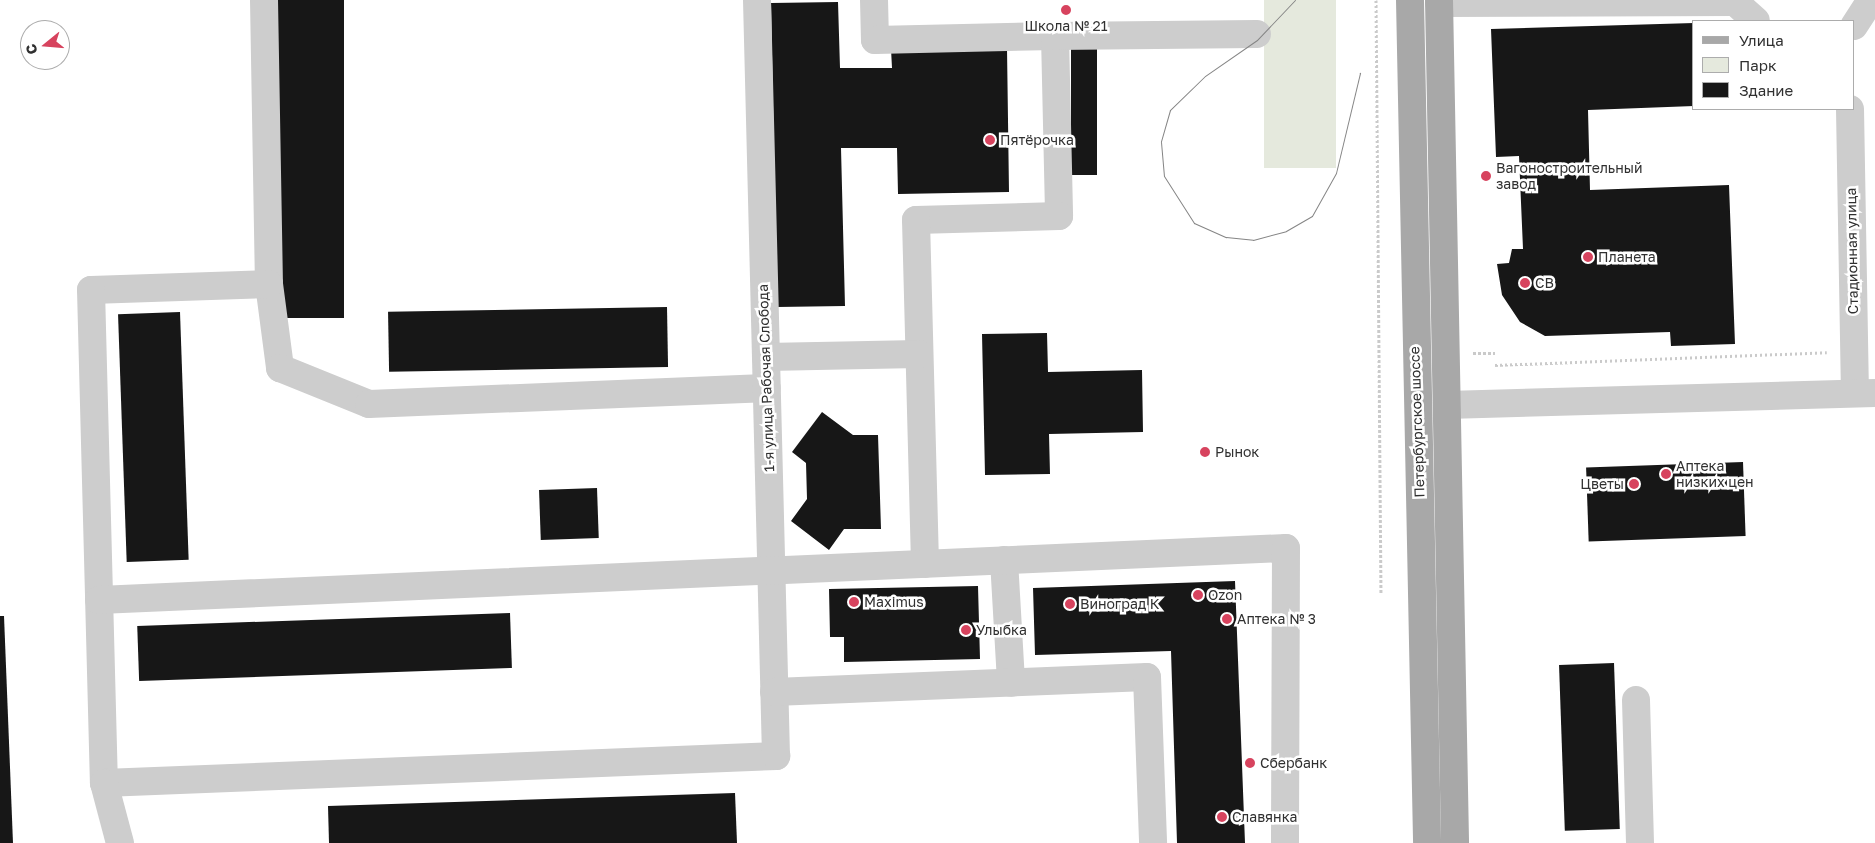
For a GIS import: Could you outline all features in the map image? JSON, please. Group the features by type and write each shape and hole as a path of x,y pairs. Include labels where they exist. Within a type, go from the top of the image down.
{"main road":[{"path":"1410,2 1439,2"},
{"name":"Петербургское шоссе","path":"1410,2 1427,843"},
{"name":"Петербургское шоссе","path":"1439,2 1455,843"},
{"path":"1418,406 1447,405"}],"street":[{"path":"264,0 269,284 280,368 369,404 767,388"},
{"name":"1-я улица Рабочая Слобода","path":"104,783 776,756 757,0"},
{"path":"874,0 875,40 1257,34"},
{"path":"1855,24 1871,0"},
{"path":"1439,2 1735,2 1755,20"},
{"path":"925,564 916,220 1059,216 1055,36"},
{"name":"Стадионная улица","path":"1850,110 1854,351 1865,393"},
{"path":"120,843 104,783 91,290 269,284"},
{"path":"766,357 919,354"},
{"path":"1447,405 1865,393"},
{"path":"99,600 1286,548 1285,843"},
{"path":"1004,560 1011,683"},
{"path":"774,692 1147,677 1154,843"},
{"path":"1636,700 1640,843"}],"path":[{"path":"1376,0 1381,594"},
{"path":"1495,365 1854,351"}],"green space":[{"path":"1264,0 1336,0 1336,168 1264,168"}],"building":[{"path":"277,0 344,0 344,318 277,318"},
{"path":"838,2 840,68 892,68 891,49 1007,48 1009,192 898,194 897,148 841,148 845,306 777,307 771,3"},
{"path":"1692,23 1692,106 1588,110 1590,190 1729,185 1735,344 1671,346 1670,332 1545,336 1520,322 1502,295 1497,264 1509,263 1512,249 1523,249 1519,156 1496,157 1491,29"},
{"path":"1071,42 1097,42 1097,175 1071,175"},
{"path":"667,307 668,367 389,372 388,312"},
{"path":"180,312 189,560 127,562 118,314"},
{"path":"1047,333 1048,372 1142,370 1143,432 1049,434 1050,474 985,475 982,334"},
{"path":"822,412 853,435 878,435 881,529 844,529 829,550 791,521 807,499 806,463 792,452"},
{"path":"1743,462 1746,536 1589,541 1586,467"},
{"path":"597,488 599,538 541,540 539,490"},
{"path":"1235,581 1245,843 1177,843 1171,651 1035,655 1033,588"},
{"path":"978,586 980,659 844,662 844,637 830,637 829,589"},
{"path":"510,613 512,668 139,681 137,626"},
{"path":"0,616 4,616 13,843 0,843"},
{"path":"1614,663 1620,829 1565,831 1559,665"},
{"path":"735,793 737,843 329,843 328,806"}],"tram line":[{"path":"1295,0 1257,40 1205,76 1170,110 1161,142 1164,176 1194,223 1226,237 1253,240 1286,231 1312,216 1336,173 1360,73"}],"place":[{"name":"Школа № 21","path":"1066,10"},
{"name":"Пятёрочка","path":"990,140"},
{"name":"Вагоностроительный завод","path":"1486,176"},
{"name":"Планета","path":"1588,257"},
{"name":"СВ","path":"1525,283"},
{"name":"Рынок","path":"1205,452"},
{"name":"Аптека низких цен","path":"1666,474"},
{"name":"Цветы","path":"1634,484"},
{"name":"Ozon","path":"1198,595"},
{"name":"Maximus","path":"854,602"},
{"name":"Виноград К","path":"1070,604"},
{"name":"Аптека № 3","path":"1227,619"},
{"name":"Улыбка","path":"966,630"},
{"name":"Сбербанк","path":"1250,763"},
{"name":"Славянка","path":"1222,817"}]}
